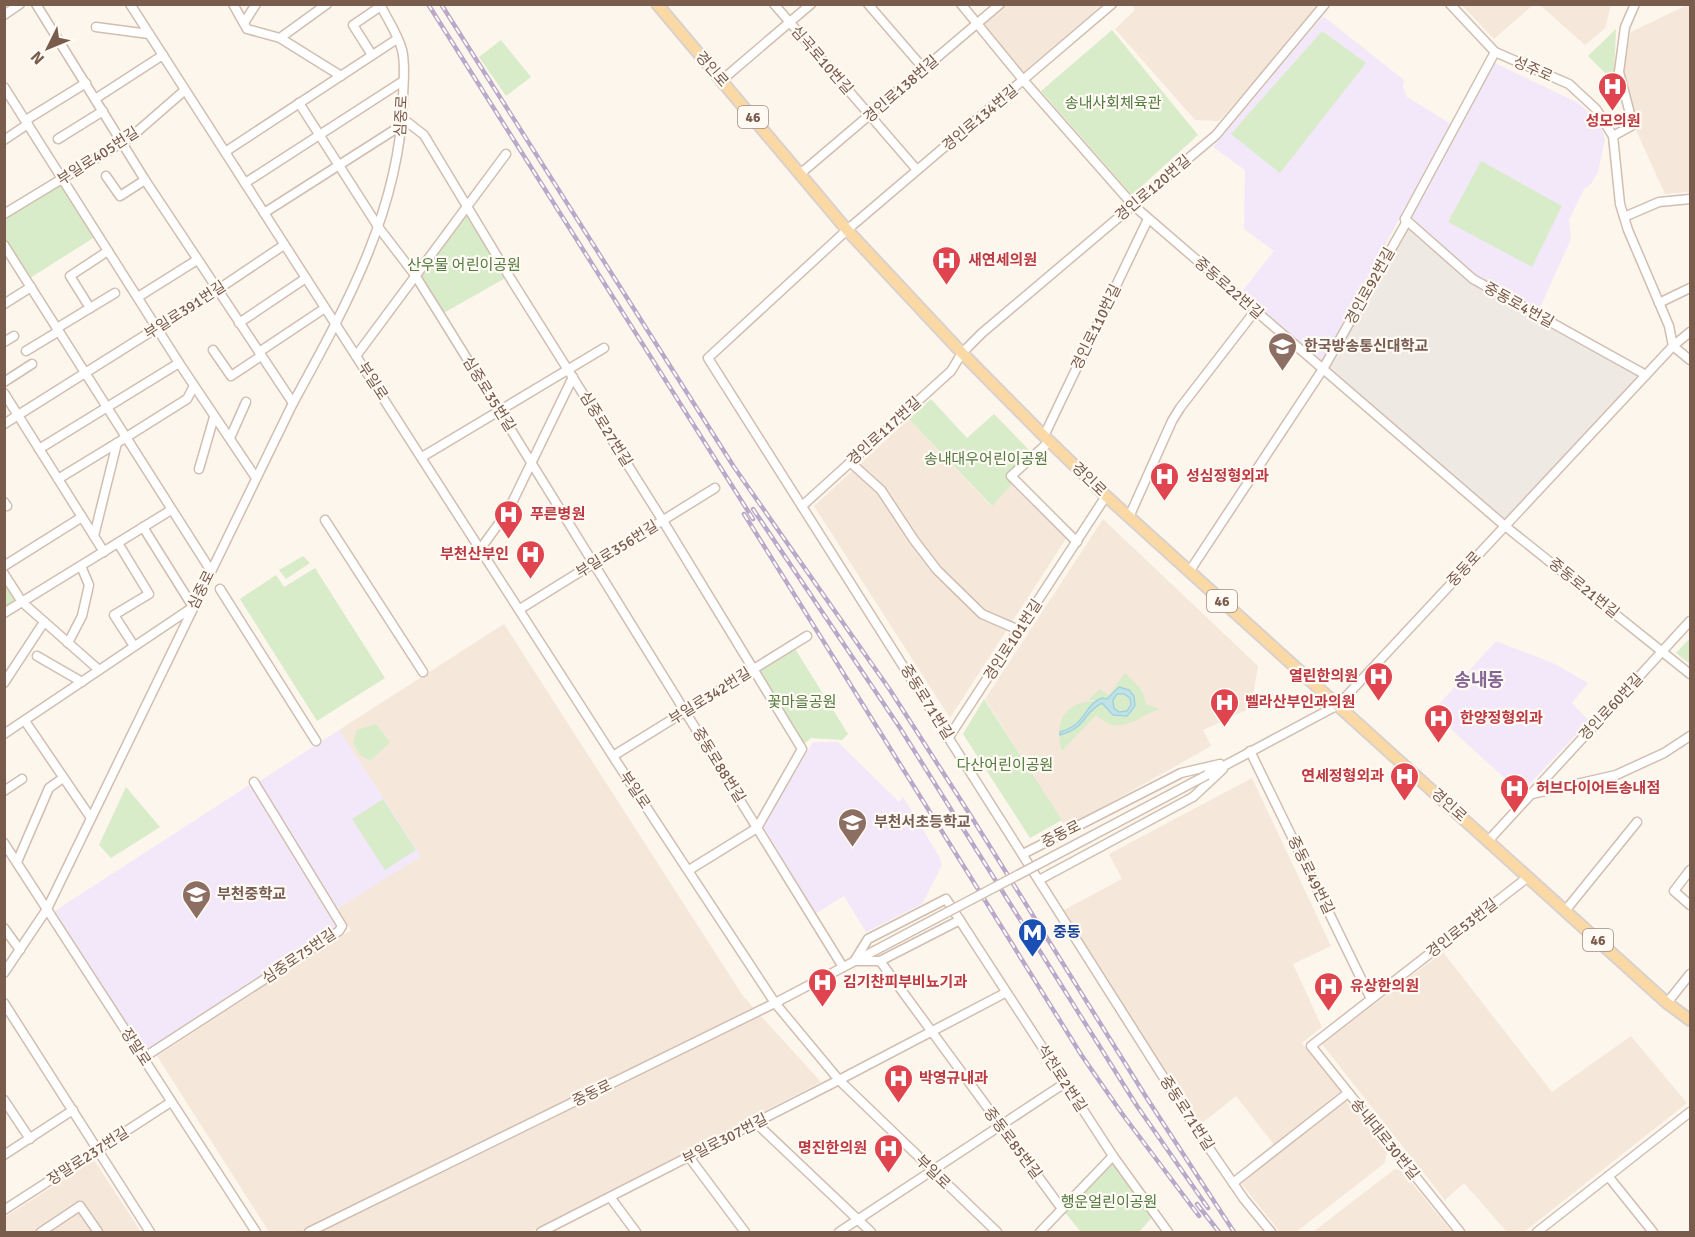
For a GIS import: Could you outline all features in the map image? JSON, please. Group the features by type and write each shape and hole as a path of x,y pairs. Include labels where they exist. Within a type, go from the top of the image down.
{"main road":[{"name":"경인로","path":"657,4 847,230 962,353 1047,439 1189,572 1667,1003 1690,1020"}],"street":[{"path":"4,15 20,4"},
{"path":"36,4 145,180 293,403"},
{"path":"226,4 235,7 247,29 280,38 341,76"},
{"path":"244,23 256,4"},
{"path":"280,38 327,4"},
{"name":"심곡로10번길","path":"774,4 917,170"},
{"path":"722,80 811,4"},
{"path":"868,4 924,69"},
{"name":"중동로22번길","path":"961,4 1024,81 1133,205 1505,526"},
{"name":"경인로138번길","path":"800,174 1000,4"},
{"name":"경인로134번길","path":"847,230 1112,4"},
{"name":"경인로120번길","path":"962,353 982,333 1216,135 1325,4"},
{"name":"성주로","path":"1450,4 1495,52 1569,84 1596,109 1613,136 1620,204 1669,326 1673,346"},
{"path":"1613,136 1633,125 1618,72 1626,27 1635,4"},
{"name":"심중로","path":"4,973 47,909 293,403 336,325 379,228 398,157 403,81 402,50 380,5 352,25 372,55"},
{"name":"부일로","path":"134,6 149,34 284,245 775,1003 840,1080 997,1233"},
{"path":"96,27 149,34"},
{"path":"225,152 397,39"},
{"name":"경인로92번길","path":"1189,572 1323,369 1406,223 1405,219 1495,52"},
{"path":"95,99 163,55"},
{"path":"245,183 403,81"},
{"path":"4,140 86,83"},
{"path":"4,87 179,363 256,478"},
{"name":"부일로405번길","path":"4,214 122,142 185,90"},
{"path":"299,103 379,228"},
{"path":"58,139 103,111"},
{"path":"264,213 402,121"},
{"name":"심중로27번길","path":"402,121 424,135 802,748 757,828"},
{"path":"356,356 506,154"},
{"path":"106,176 120,196 145,180"},
{"path":"1624,217 1659,202 1689,200"},
{"name":"경인로110번길","path":"1047,439 1148,219"},
{"name":"중동로4번길","path":"1405,219 1473,279 1646,375"},
{"name":"심중로35번길","path":"379,228 415,275 594,564"},
{"name":"중동로71번길","path":"847,230 708,358 1200,1135 1271,1233"},
{"path":"4,245 211,571"},
{"name":"부일로391번길","path":"4,424 217,290 284,245"},
{"path":"90,308 70,276 108,251"},
{"path":"138,297 197,260"},
{"path":"239,323 306,278"},
{"path":"4,304 31,287"},
{"path":"1659,303 1690,288"},
{"path":"26,351 115,293"},
{"path":"213,350 231,376 325,308"},
{"path":"1129,517 1172,421 1255,311"},
{"name":"중동로","path":"309,1233 775,1003 1338,705 1673,346 1690,332"},
{"path":"4,342 14,336"},
{"path":"1673,346 1690,360"},
{"path":"422,457 500,410 571,373 604,348"},
{"name":"경인로117번길","path":"802,506 951,371 962,353"},
{"path":"39,449 179,363"},
{"path":"4,382 32,364"},
{"path":"481,548 508,511 571,373"},
{"path":"58,479 187,399 194,386"},
{"path":"4,393 104,552"},
{"path":"230,438 246,402"},
{"path":"199,469 214,417"},
{"path":"1047,439 1011,476 1077,542"},
{"path":"94,536 117,443"},
{"path":"850,462 881,490 937,570 982,614 1019,630"},
{"name":"부일로356번길","path":"520,609 715,488"},
{"name":"경인로101번길","path":"949,737 1106,496"},
{"path":"4,613 171,510"},
{"path":"4,566 82,517"},
{"path":"325,520 423,672"},
{"name":"중동로21번길","path":"1505,526 1690,674"},
{"path":"4,734 193,607 143,527"},
{"path":"118,543 149,594 114,615 134,646"},
{"name":"중동로88번길","path":"594,564 843,967"},
{"path":"68,643 82,616 89,585 81,566"},
{"path":"4,574 22,602 99,670"},
{"path":"220,589 316,741"},
{"name":"경인로60번길","path":"1488,841 1690,621"},
{"path":"4,682 45,622"},
{"name":"부일로342번길","path":"613,756 807,636"},
{"path":"37,656 82,682"},
{"path":"25,721 91,818"},
{"path":"1531,794 1617,775 1664,753 1690,736"},
{"name":"중동로49번길","path":"1250,752 1371,999"},
{"name":"중동로","path":"1023,854 1181,773 1232,761"},
{"name":"중동로","path":"1039,880 1193,797 1232,761"},
{"path":"17,862 49,788 63,778"},
{"path":"4,791 22,779"},
{"name":"심중로75번길","path":"143,1058 339,931 342,926 254,782"},
{"path":"1565,911 1637,822"},
{"path":"689,870 757,828"},
{"name":"장말로","path":"4,843 256,1233"},
{"path":"1690,870 1674,891 1690,904"},
{"name":"경인로53번길","path":"1311,1046 1528,877"},
{"name":"석천로2번길","path":"855,961 868,939 946,899 1113,1156 1168,1233"},
{"path":"855,961 880,961 960,920"},
{"path":"4,928 20,950"},
{"name":"중동로85번길","path":"880,961 1062,1209"},
{"path":"1667,1003 1690,974"},
{"name":"부일로307번길","path":"542,1232 1005,993"},
{"path":"4,1003 150,1233"},
{"name":"송내대로30번길","path":"1311,1046 1460,1233"},
{"path":"839,1233 1065,1083"},
{"path":"1233,1183 1348,1093"},
{"path":"4,1100 30,1139"},
{"name":"장말로237번길","path":"4,1210 171,1101"},
{"path":"4,1155 73,1110"},
{"path":"1537,1233 1690,1112"},
{"path":"756,1123 871,1233"},
{"path":"1040,1233 1113,1156"},
{"path":"689,1157 745,1233"},
{"path":"1608,1176 1653,1233"},
{"path":"610,1197 636,1233"},
{"path":"41,1233 80,1206 98,1233"}],"shaded area":[{"path":"1006,5 1102,5 1023,74 982,24"},
{"path":"1132,5 1321,5 1219,121 1195,120 1115,29 1135,10"},
{"path":"1462,5 1533,5 1494,39"},
{"path":"1540,5 1611,5 1605,28 1585,45"},
{"path":"1690,5 1690,192 1665,194 1636,130 1639,125 1622,77 1631,32"},
{"path":"1323,16 1404,80 1403,87 1407,97 1451,124 1321,363 1240,294 1274,251 1244,229 1245,170 1213,147"},
{"path":"1493,62 1578,103 1592,115 1601,127 1605,139 1598,172 1591,184 1584,189 1569,220 1571,239 1538,312 1475,276 1409,217"},
{"path":"1406,223 1473,279 1642,379 1505,526 1327,372"},
{"path":"909,419 991,506 1015,481 1069,534 950,718 814,506"},
{"path":"1103,519 1258,666 1251,708 1203,730 1211,746 1066,828 985,699"},
{"path":"504,624 743,996 821,1082 530,1232 269,1232 157,1056 351,930 337,909 420,856 339,730"},
{"path":"1496,641 1555,664 1588,683 1572,703 1589,721 1521,793 1432,712"},
{"path":"339,730 421,856 337,909 257,783"},
{"name":"부천서초등학교","path":"813,742 838,742 899,802 903,797 942,865 922,904 866,932 844,896 815,914 765,835 763,827"},
{"path":"1252,778 1331,946 1293,964 1322,1027 1302,1043 1342,1093 1275,1146 1236,1096 1201,1124 1062,911 1122,879 1109,854"},
{"name":"부천중학교","path":"254,782 342,926 143,1058 50,914"},
{"path":"1443,952 1552,1092 1631,1036 1687,1103 1524,1232 1507,1232 1464,1183 1445,1200 1322,1044"},
{"path":"1345,1099 1387,1152 1385,1163 1296,1232 1280,1232 1240,1182"},
{"path":"94,1160 141,1232 5,1232 5,1217"},
{"path":"1395,1169 1402,1171 1452,1232 1313,1232"}],"green space":[{"path":"1616,29 1614,76 1609,77 1588,56"},
{"name":"송내사회체육관","path":"1112,30 1198,135 1132,195 1041,91"},
{"path":"1322,31 1366,63 1280,173 1231,134"},
{"path":"501,40 531,77 506,96 479,57"},
{"path":"1481,161 1562,206 1532,267 1448,222"},
{"path":"63,180 98,235 27,280 5,245 5,214"},
{"name":"산우물 어린이공원","path":"467,205 509,276 440,315 415,275"},
{"name":"송내대우어린이공원","path":"931,399 967,438 994,414 1034,455 1011,476 1015,481 992,506 909,419"},
{"path":"303,556 310,563 286,579 279,570"},
{"path":"315,568 385,678 317,721 240,599 276,575 284,587"},
{"path":"4,574 22,602 4,613"},
{"path":"1690,638 1690,664 1676,653"},
{"name":"꽃마을공원","path":"794,647 848,734 842,740 811,738 803,745 756,669"},
{"path":"1125,673 1141,691 1146,704 1160,709 1121,725 1105,722 1096,715 1062,751 1059,731 1065,714 1079,704 1104,700 1088,700 1100,689 1109,695"},
{"name":"다산어린이공원","path":"984,699 1062,820 1030,838 963,734"},
{"path":"376,724 390,742 370,761 359,754 353,742 357,730"},
{"path":"126,787 160,827 111,858 99,845"},
{"path":"383,799 416,850 385,870 352,819"},
{"name":"행운얼린이공원","path":"1113,1156 1155,1214 1139,1232 1081,1232 1062,1209"}],"water":[{"path":"1119,687 1129,690 1134,696 1135,706 1127,716 1113,715 1102,703 1091,711 1076,728 1060,735 1060,732 1069,729 1081,720 1096,701 1102,698 1107,699","holes":["1117,694 1124,694 1130,698 1131,705 1127,711 1119,712 1114,708 1113,700"]}],"railway":[{"path":"428,4 753,519"},
{"path":"441,4 734,467 890,690 1148,1100 1234,1232"},
{"path":"753,509 900,728 1137,1106 1208,1208"},
{"path":"744,514 1082,1056 1199,1216"},
{"path":"1197,1204 1219,1232"}],"place":[{"name":"성모의원","path":"1613,112"},
{"name":"새연세의원","path":"947,286"},
{"name":"한국방송통신대학교","path":"1283,372"},
{"name":"성심정형외과","path":"1165,502"},
{"name":"푸른병원","path":"509,540"},
{"name":"부천산부인","path":"530,580"},
{"name":"열린한의원","path":"1379,702"},
{"name":"벨라산부인과의원","path":"1224,728"},
{"name":"한양정형외과","path":"1439,744"},
{"name":"연세정형외과","path":"1405,802"},
{"name":"허브다이어트송내점","path":"1515,814"},
{"name":"부천서초등학교","path":"853,848"},
{"name":"부천중학교","path":"196,920"},
{"name":"중동","path":"1032,958"},
{"name":"김기찬피부비뇨기과","path":"822,1008"},
{"name":"유상한의원","path":"1329,1012"},
{"name":"박영규내과","path":"898,1104"},
{"name":"명진한의원","path":"888,1174"}],"district":[{"name":"송내동","path":"1479,680"}]}
